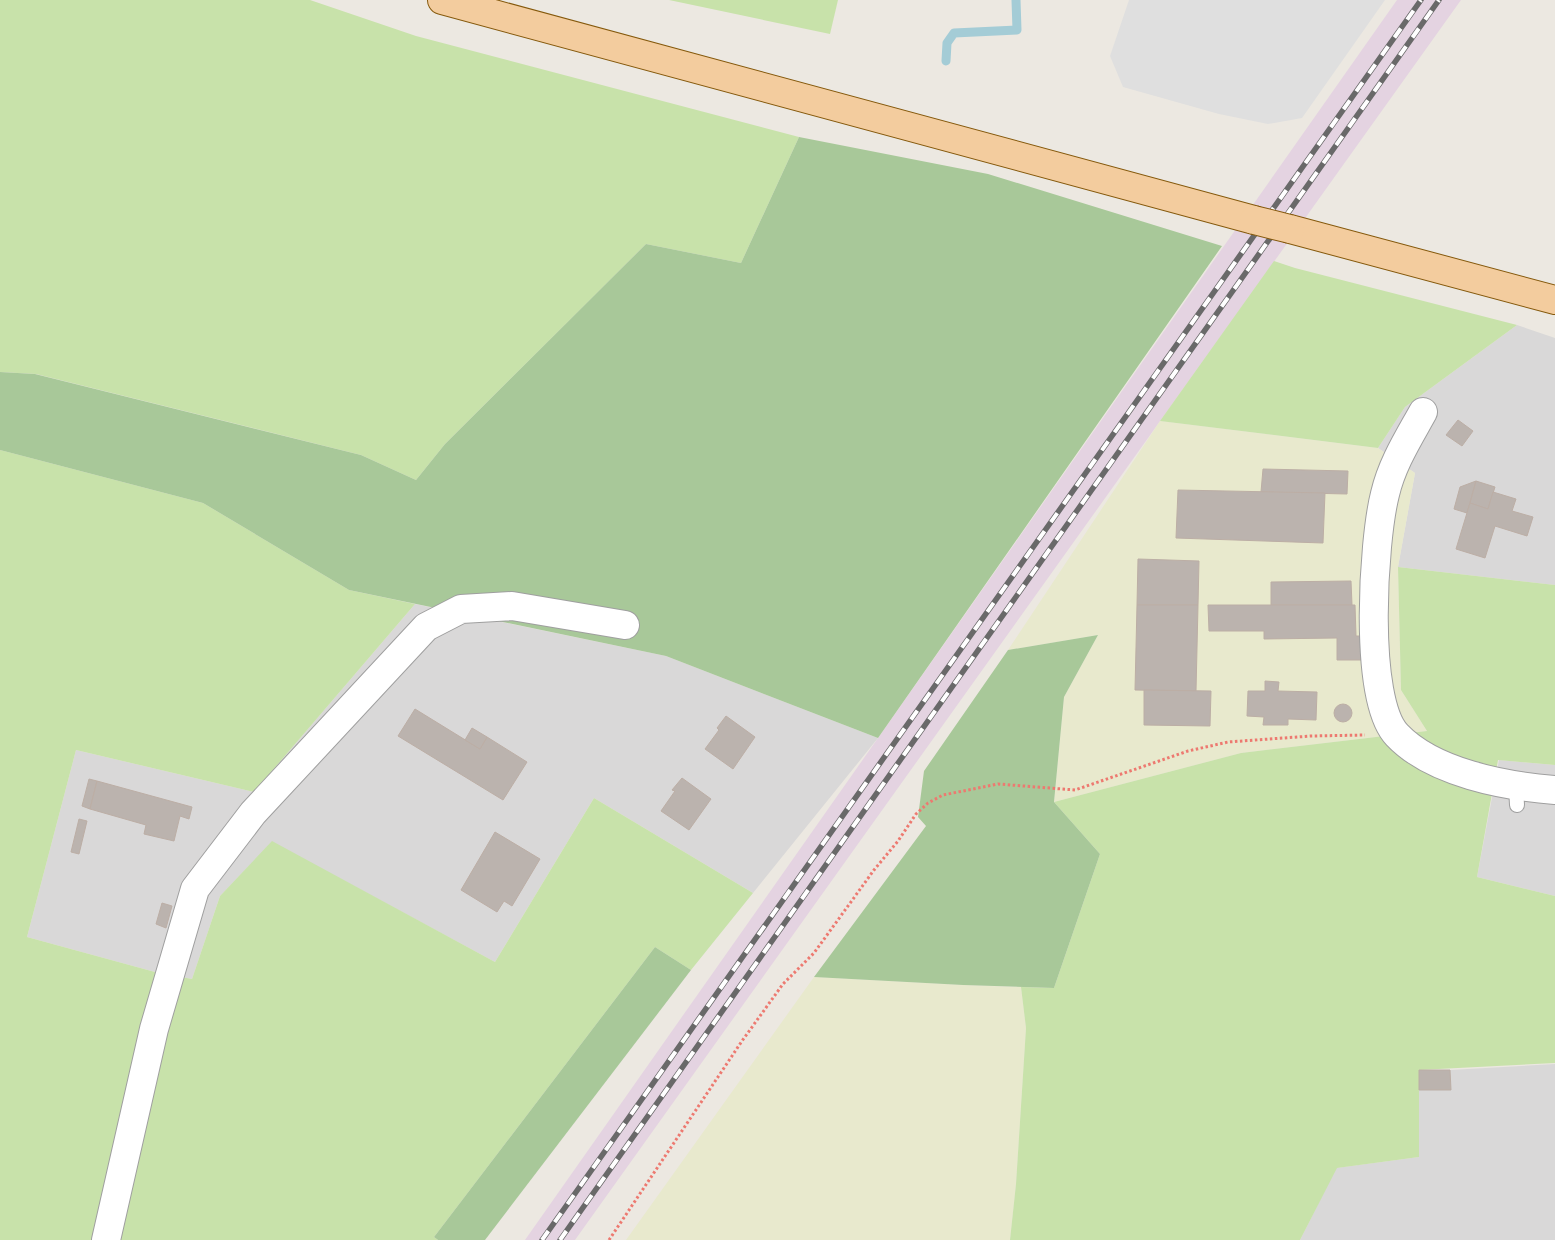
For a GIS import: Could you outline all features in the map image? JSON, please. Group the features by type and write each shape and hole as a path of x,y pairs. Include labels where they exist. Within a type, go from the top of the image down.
{"main road":[{"path":"442,0 1555,300"}],"street":[{"path":"1424,412 1399,453 1391,473 1376,540 1376,674 1378,692 1385,713 1395,734 1428,758 1481,778 1516,796 1555,790"},
{"path":"106,1240 154,1029 195,889 254,814 426,627 461,609 512,606 624,626"}],"path":[{"path":"610,1240 742,1041 778,992 814,953 916,814 928,803 943,795 998,784 1076,790 1188,751 1228,742 1303,736 1395,734"}],"shaded area":[{"path":"1129,0 1385,0 1302,118 1268,124 1219,114 1123,87 1110,56"},
{"path":"1397,0 1461,0 575,1240 525,1240"},
{"path":"1517,325 1555,338 1555,585 1398,567 1415,473 1378,448 1405,407"},
{"path":"415,604 666,656 878,738 753,893 594,798 495,962 272,842 220,896 192,979 155,972 27,937 76,750 254,792"},
{"path":"1499,760 1555,765 1555,896 1477,877"},
{"path":"1555,1064 1555,1240 1300,1240 1336,1168 1419,1157 1419,1070"}],"green space":[{"path":"0,0 310,0 416,36 799,137 741,263 646,244 445,444 416,480 361,455 36,374 0,372"},
{"path":"669,0 838,0 830,34"},
{"path":"799,137 988,174 1222,246 878,738 666,656 349,590 203,503 0,450 0,372 35,374 361,455 416,480 445,444 646,244 741,263"},
{"path":"1274,261 1517,325 1405,407 1378,448 1160,421"},
{"path":"1160,421 1378,448 1415,473 1398,567 1401,690 1427,731 1241,753 1054,802 1064,697 1098,635 1008,650"},
{"path":"0,450 203,503 349,590 415,604 254,792 76,750 27,937 155,972 192,979 220,896 272,841 495,962 594,798 753,893 691,970 655,947 434,1237 438,1240 0,1240"},
{"path":"1398,567 1555,585 1555,765 1498,760 1477,877 1555,896 1555,1063 1419,1070 1419,1157 1337,1168 1300,1240 1010,1240 1016,1184 1026,1028 1021,987 1054,988 1100,854 1054,802 1241,753 1427,731 1401,690"},
{"path":"1098,635 1064,697 1054,802 1100,854 1054,988 814,977 926,826 918,817 924,771 1008,650"},
{"path":"655,947 691,970 485,1240 438,1240 434,1237"},
{"path":"814,977 1021,987 1026,1028 1016,1184 1010,1240 626,1240"}],"building":[{"path":"1458,420 1473,431 1462,446 1446,435"},
{"path":"1263,469 1348,471 1347,494 1261,492"},
{"path":"1476,481 1467,513 1454,509 1460,487"},
{"path":"1476,481 1495,487 1488,509 1470,503"},
{"path":"1178,490 1325,493 1323,543 1176,538"},
{"path":"1493,492 1516,499 1512,511 1533,517 1527,536 1495,526 1485,558 1456,549 1470,503 1488,509"},
{"path":"1138,559 1199,561 1198,605 1137,605"},
{"path":"1351,581 1352,605 1271,605 1271,582"},
{"path":"1137,605 1198,605 1196,691 1135,690"},
{"path":"1208,605 1355,605 1356,636 1360,636 1362,660 1337,660 1337,638 1264,639 1264,631 1209,631"},
{"path":"1265,681 1279,682 1278,691 1317,692 1316,720 1288,719 1288,725 1263,725 1264,717 1247,716 1248,691 1265,691"},
{"path":"1144,690 1211,691 1210,726 1144,725"},
{"path":"1339,704 1347,704 1352,709 1350,720 1339,722 1334,717 1334,709"},
{"path":"415,709 480,749 487,737 527,762 503,800 398,736"},
{"path":"726,716 755,737 733,769 705,749 719,730 717,728"},
{"path":"472,728 487,737 480,749 465,740"},
{"path":"682,778 711,799 689,830 661,811 675,791 672,790"},
{"path":"89,779 97,781 90,809 82,806"},
{"path":"97,781 192,807 189,819 180,816 174,841 144,834 146,825 90,809"},
{"path":"79,819 87,821 79,854 71,852"},
{"path":"495,832 540,859 512,906 504,901 497,912 461,890"},
{"path":"162,903 172,906 166,928 156,924"},
{"path":"1419,1070 1450,1070 1451,1090 1419,1090"}],"waterway":[{"path":"946,61 947,43 954,33 1017,30 1016,0"}],"railway":[{"path":"542,1240 1421,0"},
{"path":"560,1240 1439,0"}]}
